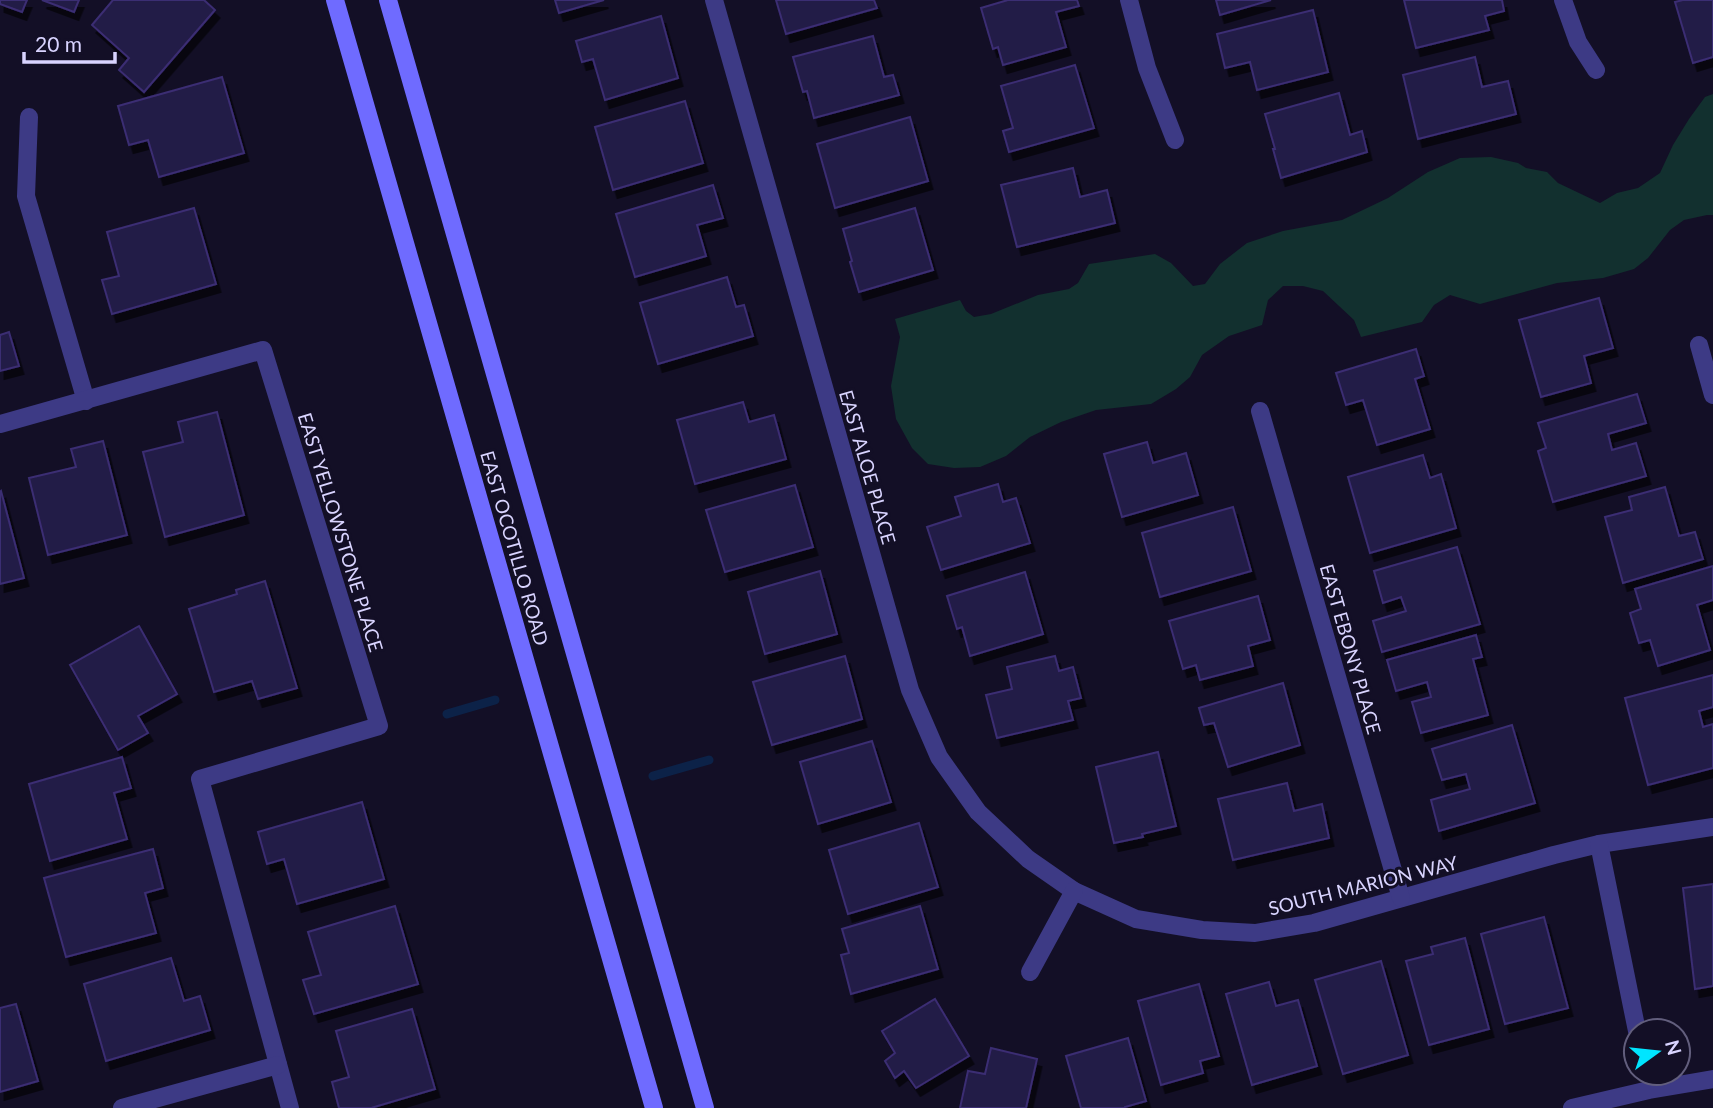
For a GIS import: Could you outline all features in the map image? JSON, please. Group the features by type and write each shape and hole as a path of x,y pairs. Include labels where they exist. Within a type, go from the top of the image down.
{"main road":[{"name":"EAST OCOTILLO ROAD","path":"335,0 654,1108"},
{"name":"EAST OCOTILLO ROAD","path":"388,0 705,1108"}],"street":[{"name":"EAST ALOE PLACE","path":"714,0 910,691 939,757 978,812 1028,859 1074,891"},
{"path":"1129,0 1147,68 1175,140"},
{"path":"1563,0 1578,42 1596,70"},
{"path":"0,424 86,401 26,195 29,117"},
{"path":"1699,345 1713,395"},
{"name":"EAST YELLOWSTONE PLACE","path":"86,401 263,350 379,726 200,779 278,1065"},
{"name":"EAST EBONY PLACE","path":"1260,411 1401,898"},
{"name":"SOUTH MARION WAY","path":"1074,891 1136,919 1202,930 1255,933 1314,923 1599,844 1713,827"},
{"path":"1599,844 1634,1017"},
{"path":"1030,972 1074,891"},
{"path":"122,1108 278,1065 290,1108"},
{"path":"1692,1080 1713,1079"},
{"path":"1572,1108 1633,1087"}],"green space":[{"path":"1713,94 1713,215 1684,220 1670,230 1648,258 1634,269 1603,278 1557,283 1480,304 1450,295 1434,305 1422,322 1361,337 1354,320 1323,291 1303,286 1283,286 1268,300 1262,325 1229,336 1202,355 1190,377 1151,404 1096,410 1061,422 1030,437 1006,456 980,467 954,468 928,464 912,448 896,419 891,386 900,337 895,319 960,300 966,311 974,317 991,314 1038,295 1069,289 1078,283 1089,264 1155,254 1171,263 1193,286 1205,284 1220,264 1247,243 1283,231 1342,220 1388,198 1428,172 1460,158 1491,157 1547,172 1558,183 1600,203 1617,193 1638,188 1660,173 1689,119 1705,97"}],"building":[{"path":"0,0 27,0 22,12 0,4"},
{"path":"42,0 79,0 74,12"},
{"path":"113,0 204,0 215,10 144,92 119,70 129,58 92,25"},
{"path":"555,0 604,0 559,13"},
{"path":"776,0 874,0 877,8 786,34"},
{"path":"1008,0 1077,0 1079,6 1056,12 1066,47 1003,65 998,47 993,49 981,8"},
{"path":"1216,0 1271,0 1220,15"},
{"path":"1404,0 1502,0 1504,11 1485,16 1489,30 1416,48"},
{"path":"1713,0 1713,57 1693,63 1675,2"},
{"path":"1313,10 1328,72 1257,90 1250,62 1225,68 1217,34"},
{"path":"661,16 678,78 605,100 593,59 582,62 576,41"},
{"path":"873,36 884,77 893,75 899,95 814,118 807,91 803,92 793,57"},
{"path":"1475,57 1482,87 1508,81 1516,114 1418,139 1403,75"},
{"path":"1075,65 1094,128 1009,152 1003,131 1013,128 1001,86"},
{"path":"222,77 244,153 159,177 148,140 129,145 118,106"},
{"path":"1339,93 1350,135 1362,131 1367,152 1281,178 1265,114"},
{"path":"685,101 703,163 613,190 595,127"},
{"path":"910,117 928,181 835,208 817,144"},
{"path":"1073,168 1080,197 1107,190 1115,223 1017,247 1001,185"},
{"path":"713,185 723,218 697,225 706,256 635,277 616,214"},
{"path":"194,208 216,284 112,314 102,280 119,276 107,232"},
{"path":"915,208 933,270 859,292 843,229"},
{"path":"727,277 736,307 744,305 753,336 658,364 640,303"},
{"path":"1599,298 1613,348 1584,356 1591,383 1541,397 1519,320"},
{"path":"9,332 19,366 0,371 0,335"},
{"path":"1416,349 1424,376 1415,379 1430,429 1377,445 1363,400 1346,405 1336,373"},
{"path":"1637,394 1646,423 1608,434 1612,450 1636,443 1646,476 1553,502 1538,451 1546,448 1538,423"},
{"path":"743,402 749,422 774,415 786,459 695,484 677,420"},
{"path":"217,412 244,515 165,537 143,452 183,442 178,422"},
{"path":"103,441 127,535 48,555 29,478 76,467 71,449"},
{"path":"1147,442 1153,463 1186,453 1198,495 1122,517 1104,454"},
{"path":"1423,455 1430,478 1441,474 1456,528 1370,553 1348,477"},
{"path":"998,484 1003,502 1016,498 1030,543 941,570 927,527 961,516 955,497"},
{"path":"795,485 813,547 725,572 706,510"},
{"path":"1665,487 1679,536 1695,532 1703,559 1623,583 1605,517 1632,510 1629,497"},
{"path":"0,492 24,578 0,584"},
{"path":"1233,507 1251,571 1160,597 1142,533"},
{"path":"1457,547 1480,624 1382,652 1373,621 1406,611 1401,597 1383,603 1374,571"},
{"path":"1713,566 1713,600 1697,605 1710,650 1658,666 1650,640 1639,643 1630,613 1641,609 1635,589"},
{"path":"820,571 837,634 765,654 748,592"},
{"path":"1025,572 1043,634 970,656 962,627 957,629 947,596"},
{"path":"265,581 297,688 258,699 252,681 214,692 189,609 237,594 236,590"},
{"path":"1258,596 1270,640 1248,646 1253,666 1200,680 1196,665 1183,669 1169,621"},
{"path":"139,626 177,694 138,716 148,733 118,750 70,665"},
{"path":"1476,635 1482,657 1473,659 1488,715 1421,733 1412,702 1431,697 1427,682 1396,691 1387,660"},
{"path":"845,656 862,719 772,745 753,682"},
{"path":"1055,656 1059,671 1073,667 1081,698 1068,701 1073,720 997,738 986,695 1012,689 1007,667"},
{"path":"1713,675 1713,707 1699,711 1703,727 1713,724 1713,768 1648,785 1625,698"},
{"path":"1283,683 1300,745 1228,767 1214,723 1204,725 1199,708"},
{"path":"1512,725 1535,803 1439,831 1431,800 1470,789 1466,774 1442,780 1432,749"},
{"path":"872,741 891,802 818,824 800,762"},
{"path":"1158,752 1176,826 1114,843 1096,767"},
{"path":"122,757 131,788 114,793 127,839 50,861 29,784"},
{"path":"1287,783 1294,811 1322,804 1329,838 1233,860 1218,799"},
{"path":"362,802 384,879 297,904 284,859 267,864 258,832"},
{"path":"919,823 938,887 848,914 829,850"},
{"path":"153,849 163,888 145,893 156,933 66,957 44,878"},
{"path":"1713,884 1713,986 1695,989 1683,888"},
{"path":"395,906 418,984 314,1014 303,980 321,975 308,932"},
{"path":"920,906 938,969 851,994 841,955 849,953 842,929"},
{"path":"1544,917 1568,1008 1505,1024 1481,934"},
{"path":"1465,938 1489,1029 1429,1045 1406,961 1433,954 1431,947"},
{"path":"171,958 184,1001 200,996 210,1030 106,1061 84,984"},
{"path":"1381,961 1408,1055 1343,1074 1315,980"},
{"path":"1269,982 1276,1006 1298,1000 1317,1066 1252,1085 1226,994"},
{"path":"1199,984 1219,1056 1200,1061 1203,1073 1161,1085 1138,1001"},
{"path":"935,999 969,1056 916,1088 904,1071 895,1078 885,1061 895,1053 882,1031"},
{"path":"16,1004 38,1081 0,1092 0,1008"},
{"path":"412,1009 435,1089 371,1108 339,1108 332,1082 349,1077 336,1031"},
{"path":"1128,1038 1146,1101 1125,1108 1081,1108 1066,1056"},
{"path":"991,1048 1037,1059 1026,1108 960,1108 968,1071 985,1074"}],"waterway":[{"path":"447,714 495,700"},
{"path":"653,776 709,760"}]}
